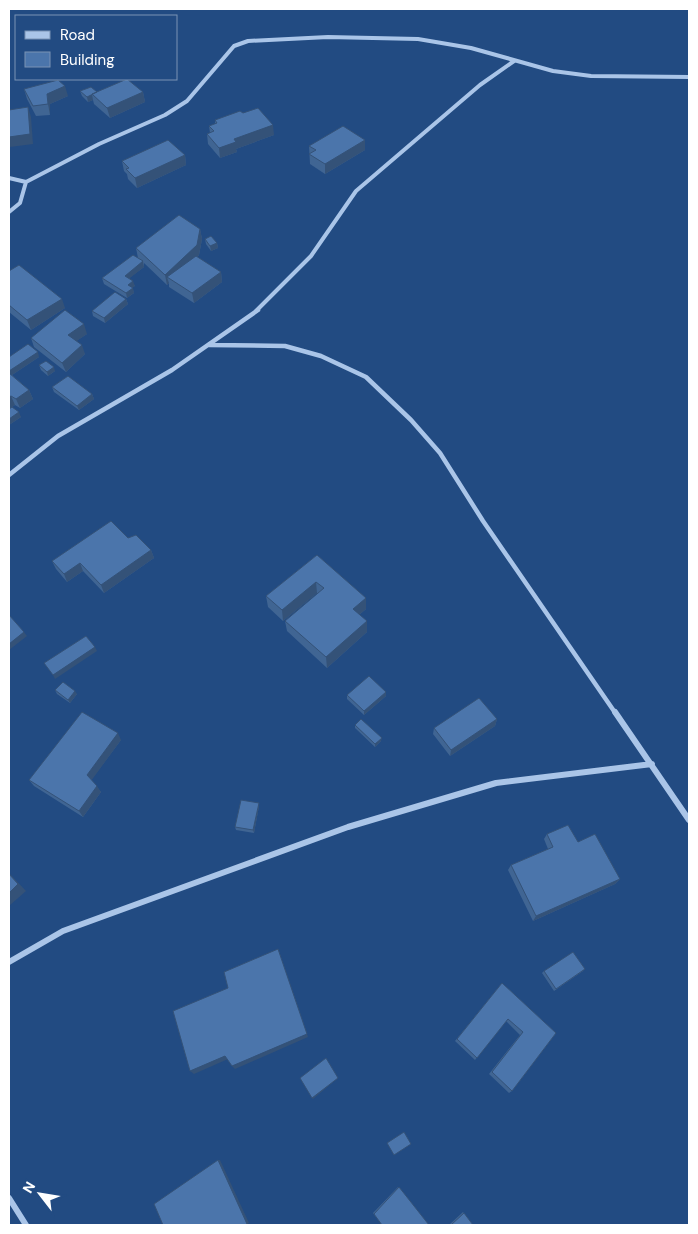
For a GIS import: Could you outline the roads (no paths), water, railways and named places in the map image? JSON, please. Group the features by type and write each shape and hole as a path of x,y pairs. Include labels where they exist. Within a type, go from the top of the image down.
{"street":[{"path":"9,178 26,182 99,144 165,115 187,100 234,46 248,40 328,37 418,39 472,48 553,71 591,76 689,76"},
{"path":"9,475 58,436 172,370 261,308 311,256 356,191 480,85 514,61"},
{"path":"9,212 20,203 26,182"},
{"path":"208,345 285,346 321,356 371,381 411,420 440,453 483,521 689,820"},
{"path":"9,962 63,931 358,825 496,783 652,764"},
{"path":"9,1198 26,1225"}]}
